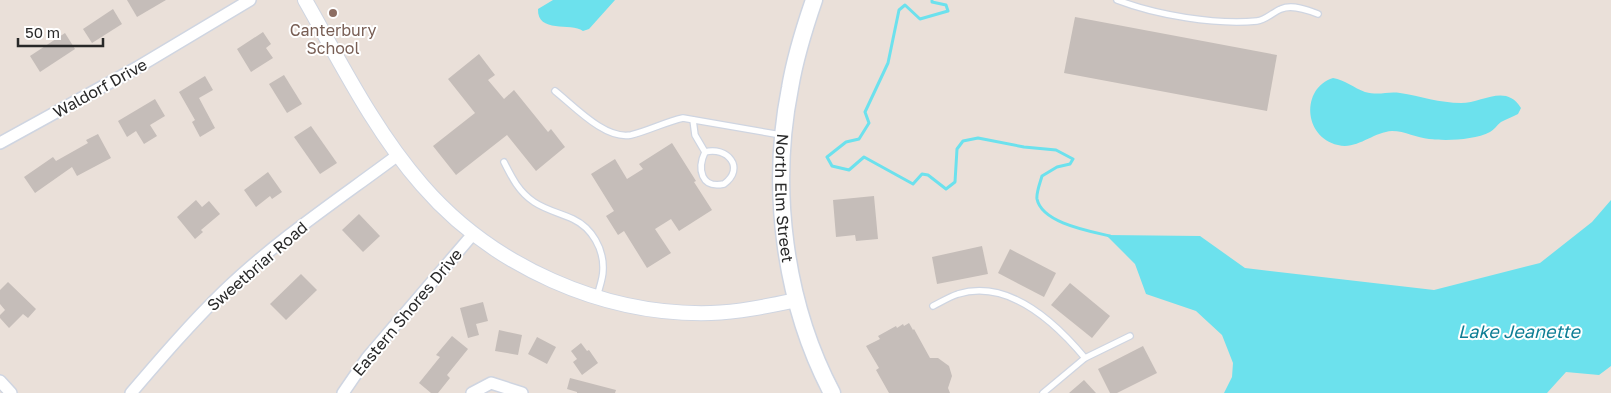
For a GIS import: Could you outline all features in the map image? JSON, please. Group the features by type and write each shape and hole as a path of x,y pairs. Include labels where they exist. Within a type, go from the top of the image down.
{"main road":[{"name":"North Elm Street","path":"814,0 789,90 783,136 783,211 788,256 797,300 817,361 832,393"}],"street":[{"name":"Waldorf Drive","path":"0,144 250,0"},
{"path":"305,0 360,96 398,155 441,206 473,234 502,254 532,271 576,290 597,297 642,307 680,312 709,313 761,308 797,300"},
{"name":"Sweetbriar Road","path":"131,393 166,352 224,291 281,242 398,155"},
{"name":"Eastern Shores Drive","path":"344,393 367,358 473,234"},
{"path":"0,381 11,393"},
{"path":"472,393 491,383 522,393"}],"lane":[{"path":"1117,0 1136,8 1220,21 1260,21 1283,8 1307,9 1318,14"},
{"path":"555,91 602,128 617,134 630,135 683,118 783,136"},
{"path":"693,120 695,135 705,152"},
{"path":"716,151 725,153 730,158 734,170 733,175 724,184 712,185 702,176 701,161 705,152 716,151"},
{"path":"504,162 515,185 533,201 551,211 574,219 592,234 602,253 603,270 597,297"},
{"path":"933,306 958,294 989,291 1017,299 1070,340 1085,358"},
{"path":"1043,393 1085,358 1130,336"}],"water":[{"path":"553,0 615,0 589,29 583,31 578,28 549,25 543,22 539,17 538,9"},
{"path":"1333,78 1342,80 1365,92 1379,94 1400,93 1453,103 1469,102 1501,95 1515,101 1521,108 1518,114 1501,122 1490,132 1477,137 1436,140 1392,131 1378,134 1352,145 1338,145 1326,140 1318,133 1310,112 1311,101 1315,92 1323,83"},
{"name":"Lake Jeanette","path":"1611,200 1611,366 1599,375 1566,372 1547,393 1224,393 1232,377 1233,363 1222,335 1196,311 1146,294 1135,264 1106,235 1200,236 1245,268 1434,290 1540,263 1592,222"}],"building":[{"path":"127,0 166,0 137,17"},
{"path":"113,9 122,24 92,43 83,29"},
{"path":"1075,17 1277,55 1267,111 1064,73"},
{"path":"263,32 271,44 266,48 273,58 251,72 237,49"},
{"path":"65,33 75,49 40,72 30,56"},
{"path":"479,54 495,75 488,80 504,99 514,90 548,132 551,129 565,147 536,171 507,135 456,175 433,146 475,113 448,79"},
{"path":"284,75 302,104 287,113 269,84"},
{"path":"205,76 213,90 199,98 215,128 200,137 192,122 195,120 179,92"},
{"path":"155,99 165,116 150,125 157,136 144,144 136,131 127,137 118,121"},
{"path":"311,126 337,163 320,174 294,137"},
{"path":"98,134 111,158 77,176 72,167 35,193 24,177 53,157 56,161 88,143 86,140"},
{"path":"672,143 712,210 679,231 671,219 655,229 671,253 647,268 624,231 618,235 606,216 614,211 591,174 615,159 627,179 643,169 639,164"},
{"path":"268,172 282,192 272,199 270,196 256,207 244,190"},
{"path":"874,196 878,239 856,241 855,235 836,237 833,200"},
{"path":"196,200 202,207 209,201 220,214 201,230 203,232 195,239 177,217"},
{"path":"359,214 380,236 363,252 342,230"},
{"path":"982,246 988,274 937,284 932,257"},
{"path":"1010,249 1056,273 1044,297 998,273"},
{"path":"301,274 317,290 286,320 270,304"},
{"path":"8,282 36,309 28,318 23,314 9,328 0,318 0,315 5,310 0,304 0,290"},
{"path":"1070,283 1110,316 1092,338 1051,305"},
{"path":"483,302 488,321 476,324 479,335 468,338 460,308"},
{"path":"909,323 930,358 938,358 949,366 952,376 948,388 950,393 889,393 876,370 879,368 866,346 880,339 878,336 896,326 897,328"},
{"path":"499,330 522,335 518,355 495,351"},
{"path":"452,336 468,349 447,375 450,378 438,393 431,393 419,383 440,357 436,355"},
{"path":"537,337 556,347 547,364 528,354"},
{"path":"581,343 587,351 589,350 598,363 582,375 573,362 577,359 571,351"},
{"path":"1143,346 1157,373 1117,393 1110,393 1098,369"},
{"path":"570,378 616,390 615,393 577,393 567,389"},
{"path":"1084,380 1096,393 1069,393"}],"waterway":[{"path":"932,0 932,2 946,5 948,11 920,19 905,5 899,10 888,63 865,112 869,123 859,139 846,142 827,157 832,166 849,170 864,157 913,184 922,174 928,175 946,189 955,182 957,149 963,141 978,138 1024,147 1056,150 1073,159 1070,164 1057,167 1042,176 1037,197 1041,207 1048,214 1068,225 1110,236"}],"place":[{"name":"Canterbury School","path":"333,13"}]}
